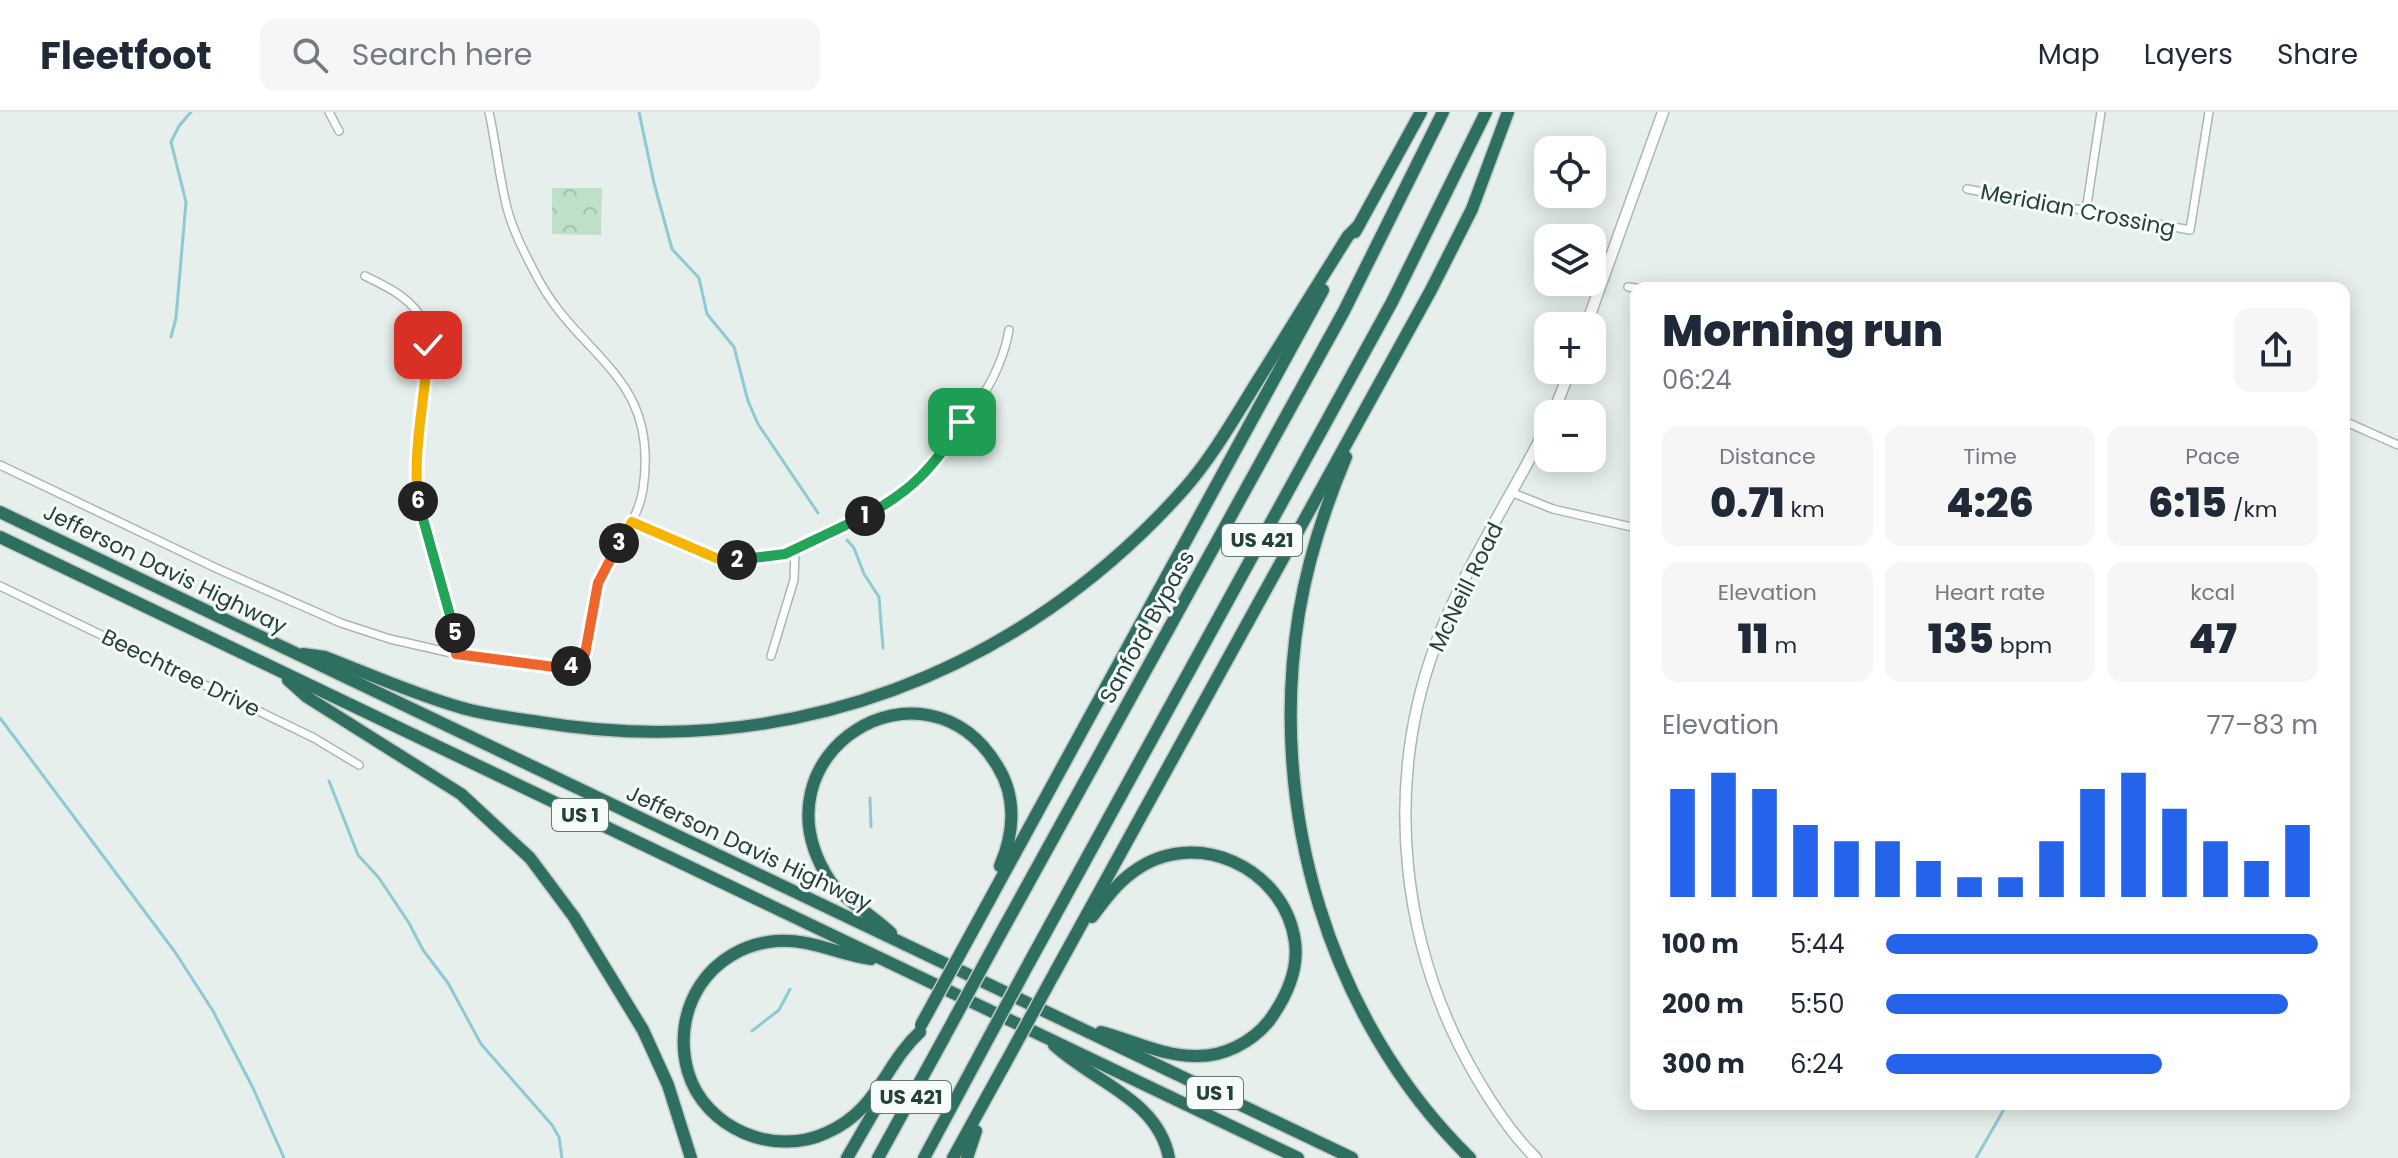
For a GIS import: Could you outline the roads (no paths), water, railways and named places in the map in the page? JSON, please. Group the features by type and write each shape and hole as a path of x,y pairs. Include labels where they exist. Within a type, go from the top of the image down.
{"highway":[{"path":"847,1158 1421,112"},
{"name":"Sanford Bypass","path":"878,1158 1344,311 1443,112"},
{"name":"US 421","path":"924,1158 1392,302 1486,112"},
{"path":"953,1158 1393,360 1472,209 1508,112"},
{"path":"293,653 325,657 461,708 585,730 687,732 782,721 875,698 996,645 1047,612 1109,564 1186,486 1233,421 1348,236 1359,225"},
{"path":"1393,360 1388,377 1335,484 1307,575 1299,611 1291,679 1293,783 1302,841 1317,900 1352,990 1391,1062 1435,1120 1470,1158"},
{"name":"Jefferson Davis Highway","path":"0,512 1352,1158"},
{"name":"Jefferson Davis Highway","path":"0,537 1298,1158"},
{"path":"277,670 307,697 461,794 530,858 574,917 643,1030 668,1085 691,1158"},
{"path":"897,939 833,885 811,838 809,812 811,790 820,767 832,750 863,725 899,715 934,717 963,730 987,750 1006,782 1013,823 1005,854 972,932"},
{"path":"1056,970 1111,892 1133,871 1160,857 1188,852 1214,853 1238,862 1274,893 1288,917 1295,943 1293,971 1282,1003 1262,1029 1240,1046 1216,1054 1168,1054 1104,1032 1078,1028"},
{"path":"883,960 855,957 802,941 752,945 727,956 700,981 688,1014 683,1044 689,1074 703,1101 727,1125 744,1134 765,1141 812,1139 848,1122 868,1102 920,1028"},
{"path":"1046,1037 1072,1063 1116,1088 1152,1119 1169,1158"},
{"path":"967,1158 1006,1062"}],"street":[{"path":"329,112 339,131"},
{"path":"0,465 218,569 341,623 390,639 456,654 562,668 578,664 585,654 598,583 632,522 643,493 646,456 633,398 616,373 554,305 527,258 507,209 489,112"},
{"path":"1591,312 1663,112"},
{"path":"2086,211 2101,112"},
{"name":"Meridian Crossing","path":"1967,189 2190,230 2209,112"},
{"path":"365,276 403,297 418,312 426,327 427,377 417,456 417,499 454,624 456,654"},
{"path":"632,522 716,558 757,559 795,550 880,508 922,478 979,401 1006,347 1009,330"},
{"path":"2350,424 2398,445"},
{"name":"McNeill Road","path":"1534,452 1461,586 1435,646 1421,688 1413,731 1405,825 1412,906 1439,1001 1464,1056 1493,1105 1536,1158"},
{"path":"1513,493 1553,509 1630,527"},
{"path":"771,656 794,580 795,550"},
{"name":"Beechtree Drive","path":"0,586 300,731 359,765"}],"waterway":[{"path":"171,337 176,318 186,202 171,142 191,112"},
{"path":"639,112 672,249 699,278 707,314 734,347 748,401 758,424 818,513"},
{"path":"847,540 879,597 883,648"},
{"path":"0,718 175,952 213,1011 253,1088 284,1158"},
{"path":"329,781 358,855 379,878 409,923 423,950 448,983 481,1044 552,1125 559,1137 562,1158"},
{"path":"870,798 871,827"},
{"path":"752,1031 779,1010 790,989"},
{"path":"1976,1158 2004,1110"}]}
